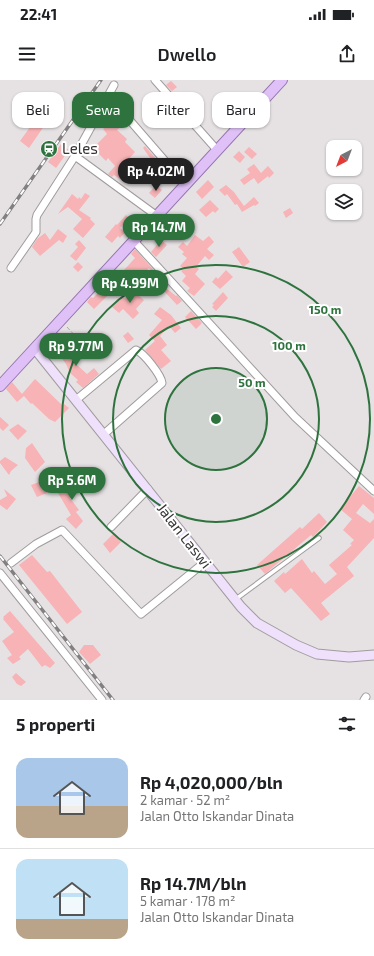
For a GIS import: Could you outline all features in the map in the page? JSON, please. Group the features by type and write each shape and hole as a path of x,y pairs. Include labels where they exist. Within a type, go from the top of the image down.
{"main road":[{"path":"0,386 282,80"}],"street":[{"path":"155,80 217,150"},
{"path":"12,268 36,232 37,229 35,223 38,215 57,182 75,156 114,85"},
{"path":"134,125 185,184"},
{"path":"75,156 157,216"},
{"path":"134,241 295,417 374,491"},
{"name":"Jalan Laswi","path":"35,349 235,600 257,623 296,645 317,654 349,657 374,655"},
{"path":"76,400 136,350 146,359 159,375 162,383 104,434"},
{"path":"111,527 148,489"},
{"path":"11,563 36,544 62,530 141,614 205,562"},
{"path":"0,573 102,700"}],"lane":[{"path":"235,600 319,538"}],"path":[{"path":"61,321 79,340"}],"building":[{"path":"171,81 177,87 172,91 166,85"},
{"path":"29,128 43,128 29,148 20,141"},
{"path":"119,128 117,130 127,139 125,142 135,152 120,169 127,175 123,181 114,175 112,177 108,174 115,166 108,158 106,161 93,148 107,134 103,129"},
{"path":"61,144 69,150 56,168 48,162"},
{"path":"145,146 162,166 158,169 143,148"},
{"path":"249,147 257,154 252,159 244,152"},
{"path":"239,151 245,157 240,163 233,157"},
{"path":"254,164 261,173 268,166 274,173 269,178 268,176 258,184 254,178 244,185 240,180 250,173 247,169"},
{"path":"208,180 214,187 202,199 196,192"},
{"path":"156,185 162,190 155,198 149,193"},
{"path":"226,185 234,192 244,206 254,197 259,203 242,212 237,204 235,205 227,194 225,196 219,190"},
{"path":"85,193 90,196 79,210 91,218 90,219 95,224 83,238 73,229 82,219 68,207 58,214 72,194 78,199 79,197 81,199"},
{"path":"210,200 219,209 215,213 213,211 206,217 199,210"},
{"path":"290,208 293,213 286,218 283,212"},
{"path":"126,215 129,219 120,228 125,232 120,238 118,236 112,243 105,237"},
{"path":"58,229 67,236 63,243 59,240 40,256 32,247 37,239 45,233 50,240"},
{"path":"195,235 203,241 209,236 214,242 207,249 214,255 209,260 205,256 196,267 199,269 195,274 205,284 194,296 187,291 190,288 182,281 186,276 181,271 184,269 180,266 187,258 182,254 184,252 178,247 183,242 187,246"},
{"path":"79,240 86,248 76,261 70,256 78,247 75,244"},
{"path":"161,240 167,245 156,257 151,252"},
{"path":"239,247 250,262 243,267 232,252"},
{"path":"135,249 158,275 157,277 149,268 137,281 124,270 135,258 131,254"},
{"path":"78,262 83,267 78,272 73,267"},
{"path":"226,270 233,277 220,289 212,282 216,277 218,279"},
{"path":"162,281 167,286 158,294 153,288"},
{"path":"134,288 141,294 139,296 144,300 136,309 139,313 133,319 123,309 119,313 112,307 123,297 125,299"},
{"path":"166,288 176,296 177,295 182,301 177,305 163,290"},
{"path":"102,289 108,295 94,309 87,302"},
{"path":"223,292 228,298 216,311 212,307 214,305 212,304"},
{"path":"160,307 171,315 181,328 175,333 169,326 160,336 167,345 161,350 171,361 161,369 145,350 155,341 149,335 162,320 154,314"},
{"path":"191,311 202,323 196,329 185,317"},
{"path":"128,332 134,339 128,343 123,336"},
{"path":"64,343 77,365 87,374 94,368 99,374 83,388 76,382 78,380 70,373 66,364 55,349"},
{"path":"35,379 62,405 64,404 69,408 55,422 49,419 32,403 31,404 24,396 17,402 6,389 12,382 22,394"},
{"path":"0,417 9,425 3,431 0,428"},
{"path":"18,424 27,431 18,440 9,430"},
{"path":"32,443 45,462 35,472 25,458 26,448"},
{"path":"5,457 18,465 9,475 0,463 0,461"},
{"path":"64,475 75,490 84,480 90,488 83,494 80,492 70,498 79,510 76,512 83,521 76,529 66,519 71,515 58,493 64,486"},
{"path":"42,481 47,493 37,497 31,485"},
{"path":"359,486 374,498 374,514 363,504 356,513 370,523 374,519 374,538 347,567 354,576 321,603 330,614 321,621 291,588 285,593 274,581 284,572 285,574 302,559 312,573 314,571 325,584 337,574 329,565 352,545 350,544 354,540 343,530 352,519 340,509"},
{"path":"4,489 16,499 7,510 0,505 0,500 7,496"},
{"path":"319,513 327,522 313,537 311,535 265,574 257,565 300,527 302,529"},
{"path":"114,533 121,542 110,553 103,544"},
{"path":"32,555 47,572 50,571 82,612 67,624 19,565"},
{"path":"10,611 55,663 50,668 45,665 42,667 28,649 19,657 21,659 13,664 7,658 12,655 2,641 14,632 3,617"},
{"path":"84,645 93,645 101,655 90,664 79,652"},
{"path":"16,673 26,682 21,686 17,684 12,677"}],"railway":[{"path":"0,224 101,80"},
{"path":"0,556 113,700"}],"place":[{"name":"Leles","path":"49,149"}]}
